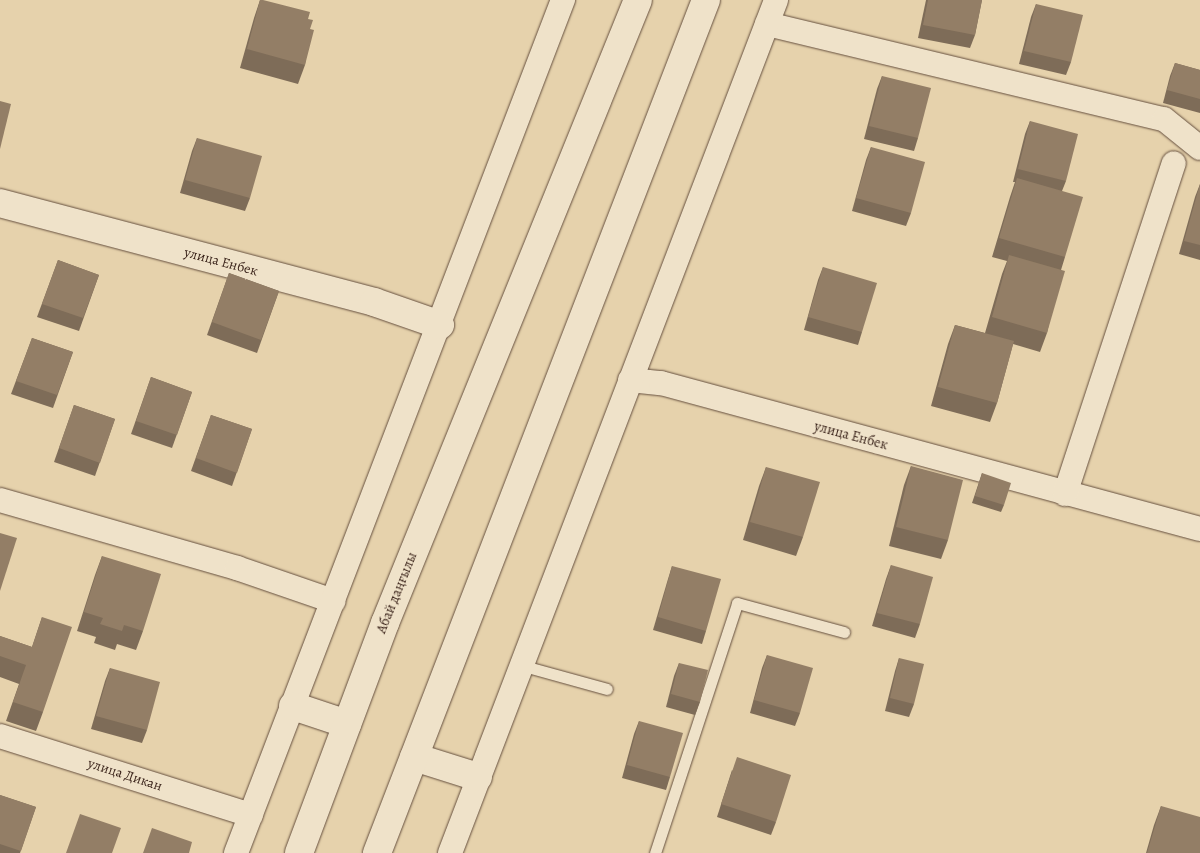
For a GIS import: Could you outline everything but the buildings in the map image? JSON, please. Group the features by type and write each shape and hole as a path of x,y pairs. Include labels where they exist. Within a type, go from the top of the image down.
{"main road":[{"name":"Абай даңғылы","path":"298,853 385,623 503,337 638,0"},
{"path":"377,853 706,0"},
{"name":"улица Енбек","path":"0,203 374,302 440,325"},
{"path":"293,706 347,724"},
{"path":"414,757 478,777"}],"street":[{"path":"236,853 563,0"},
{"path":"450,853 520,665 776,0"},
{"path":"767,24 1164,119 1200,148"},
{"path":"1068,495 1174,163"},
{"name":"улица Енбек","path":"630,380 661,384 1200,529"},
{"path":"0,500 237,568 333,601"},
{"name":"улица Дикан","path":"0,736 251,815"}],"lane":[{"path":"655,853 737,603 844,632"},
{"path":"520,665 607,689"}]}
